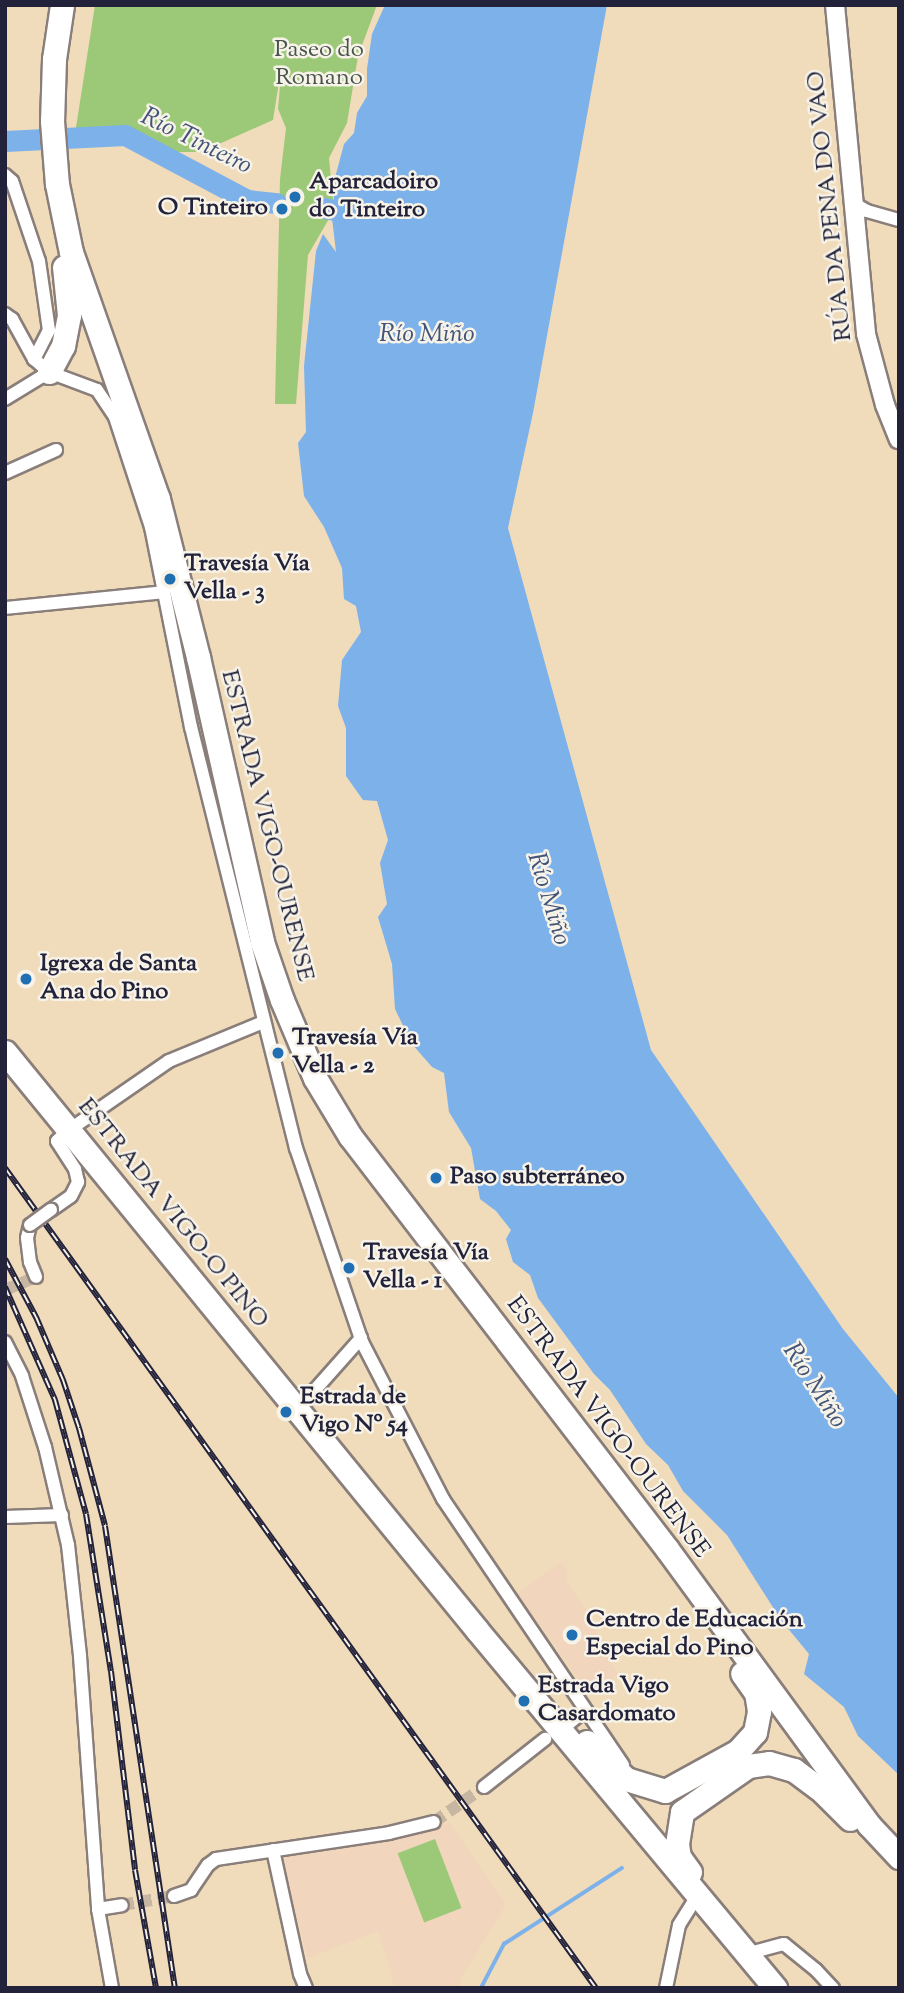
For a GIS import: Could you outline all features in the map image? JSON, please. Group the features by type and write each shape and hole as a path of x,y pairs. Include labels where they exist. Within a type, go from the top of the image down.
{"highway":[{"name":"ESTRADA VIGO-OURENSE","path":"62,5 54,60 54,185 89,308 159,499 195,644 262,942 282,1000 315,1078 350,1136 667,1549 869,1825 899,1857"},
{"path":"42,365 63,346 69,300 54,185"},
{"name":"ESTRADA VIGO-O PINO","path":"5,1052 477,1630"},
{"path":"477,1630 577,1717 626,1779 636,1783 665,1791 738,1751 755,1732 759,1711 756,1693 568,1420"},
{"path":"477,1630 775,1988"},
{"path":"746,1954 737,1930 679,1857 677,1844 682,1812 732,1774 748,1766 769,1763 794,1770 823,1792 899,1868"}],"main road":[{"name":"RÚA DA PENA DO VAO","path":"835,5 866,334 894,413 899,439"}],"street":[{"path":"5,175 12,181 39,261 49,330 42,365 5,398"},
{"path":"853,203 867,211 899,220"},
{"path":"5,314 12,319 42,365 97,390 115,417 151,527 191,727 296,1148 361,1338 443,1499 577,1717"},
{"path":"5,473 56,450"},
{"path":"5,608 164,592"},
{"path":"36,1277 30,1262 27,1237 30,1225 71,1196 78,1182 75,1169 57,1141 169,1061 263,1022"},
{"path":"298,1409 361,1338"},
{"path":"5,1342 34,1413 62,1515 80,1656 98,1909 111,1988"},
{"path":"5,1517 62,1515"},
{"path":"533,1696 545,1739"},
{"path":"545,1739 575,1747"},
{"path":"484,1787 545,1739"},
{"path":"174,1896 191,1890 208,1865 216,1859 389,1833 434,1822"},
{"path":"273,1850 300,1974 306,1988"},
{"path":"666,1988 680,1925 698,1895"},
{"path":"98,1909 122,1905"},
{"path":"746,1954 784,1944 833,1988"}],"shaded area":[{"name":"Centro de Educación Especial do Pino","path":"561,1562 568,1572 566,1581 588,1611 592,1625 618,1675 589,1694 517,1593"},
{"path":"449,1822 506,1904 462,1977 459,1988 395,1988 378,1931 308,1958 280,1860 286,1855 395,1839"}],"green space":[{"name":"Paseo do Romano","path":"95,5 377,5 358,56 347,123 329,158 334,210 308,255 296,404 275,404 280,179 286,128 278,109 282,63 273,120 201,152 163,152 125,128 75,134"},
{"path":"435,1839 462,1908 424,1922 398,1853"}],"water":[{"name":"Río Miño","path":"385,5 607,5 533,413 508,528 651,1050 843,1329 899,1398 899,1775 858,1736 844,1707 804,1674 809,1654 781,1620 727,1535 683,1491 668,1465 646,1444 610,1390 594,1374 538,1298 530,1275 513,1262 506,1239 511,1230 496,1211 480,1199 471,1148 449,1112 444,1073 432,1067 412,1044 395,1009 392,964 378,917 387,904 380,863 388,840 377,801 363,800 346,776 346,728 338,706 342,660 361,632 356,606 344,599 342,568 324,527 304,496 298,443 306,432 304,366 316,251 323,234 336,252 332,218 336,174 344,144 354,133 357,113 367,96 367,69 372,34"}],"waterway":[{"name":"Río Tinteiro","path":"5,141 125,135 247,200 277,203"},
{"name":"Río Tinteiro","path":"324,208 360,215"},
{"path":"481,1988 504,1944 622,1868"}],"tunnel":[{"path":"5,1290 36,1277"},
{"path":"434,1822 484,1787"},
{"path":"122,1905 174,1896"}],"railway":[{"path":"5,1168 596,1988"},
{"path":"5,1259 36,1317 63,1380 79,1428 105,1526 175,1988"},
{"path":"5,1287 55,1400 86,1514 111,1671 135,1870 156,1988"}],"place":[{"name":"Aparcadoiro do Tinteiro","path":"295,197"},
{"name":"O Tinteiro","path":"282,209"},
{"name":"Travesía Vía Vella - 3","path":"170,579"},
{"name":"Igrexa de Santa Ana do Pino","path":"26,979"},
{"name":"Travesía Vía Vella - 2","path":"278,1053"},
{"name":"Paso subterráneo","path":"436,1178"},
{"name":"Travesía Vía Vella - 1","path":"349,1268"},
{"name":"Estrada de Vigo Nº 54","path":"286,1412"},
{"name":"Centro de Educación Especial do Pino","path":"572,1635"},
{"name":"Estrada Vigo Casardomato","path":"524,1701"}]}
